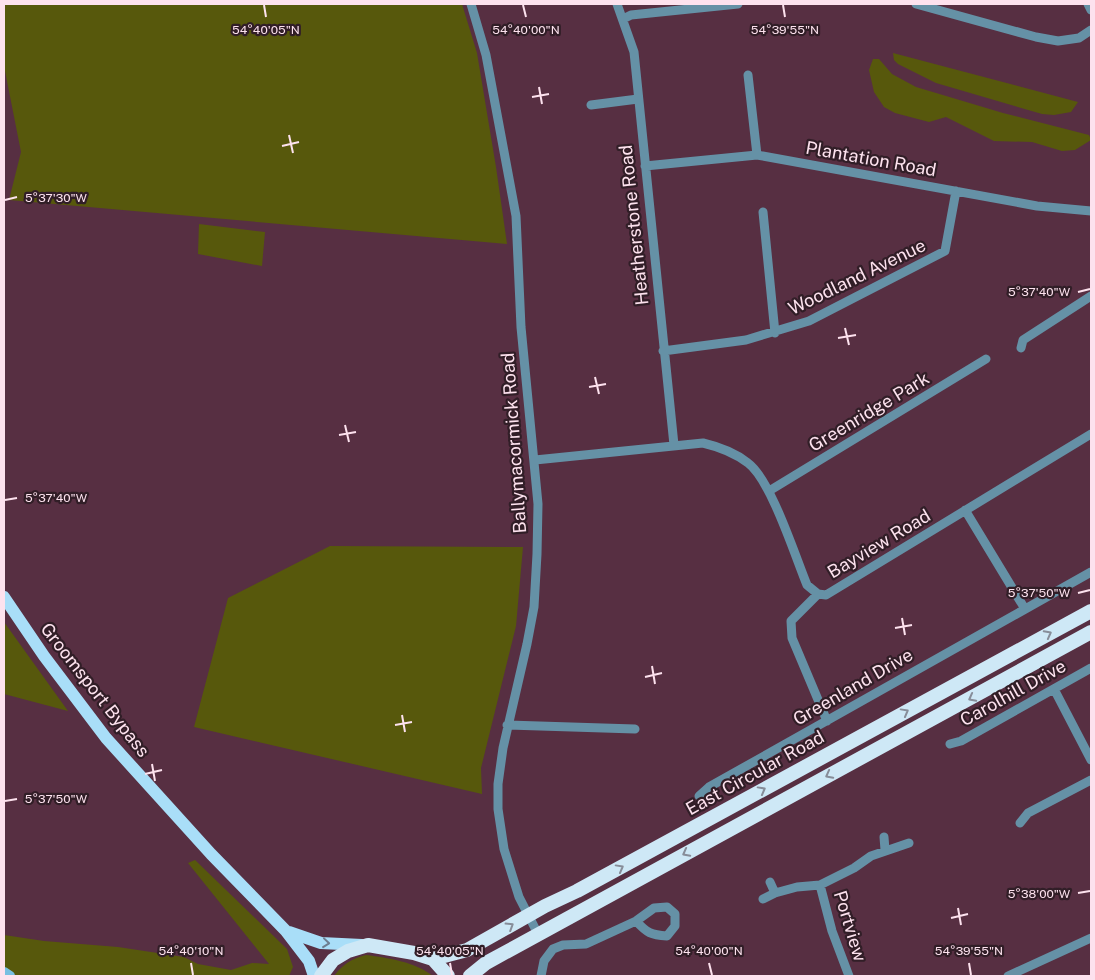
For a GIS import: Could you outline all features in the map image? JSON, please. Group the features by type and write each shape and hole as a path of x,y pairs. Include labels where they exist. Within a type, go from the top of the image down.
{"highway":[{"name":"East Circular Road","path":"433,959 467,950 527,915 577,891 1091,611"},
{"name":"East Circular Road","path":"470,976 486,963 538,934 1091,632"},
{"path":"321,976 333,960 348,951 368,946 414,953 433,959 448,976"}],"main road":[{"name":"Groomsport Bypass","path":"4,597 44,656 106,738 211,854 303,950 314,976"},
{"name":"Groomsport Bypass","path":"286,931 321,943 368,946"},
{"path":"4,972 10,976"}],"street":[{"name":"Ballymacormick Road","path":"472,4 486,55 516,216 521,327 538,504 538,554 534,607 521,671 507,724 498,784 498,809 504,849 518,897 538,934"},
{"name":"Heatherstone Road","path":"617,4 634,52 674,445"},
{"path":"623,19 631,15 738,4"},
{"path":"916,4 1036,37 1058,41 1079,38 1091,30"},
{"path":"1088,4 1091,10"},
{"path":"748,75 757,155"},
{"path":"591,105 638,99"},
{"name":"Plantation Road","path":"645,166 757,155 1037,206 1091,211"},
{"name":"Woodland Avenue","path":"663,351 746,340 809,321 945,251 956,191"},
{"path":"763,212 775,332"},
{"path":"1021,348 1023,340 1091,296"},
{"name":"Greenridge Park","path":"769,491 986,360"},
{"name":"Bayview Road","path":"535,460 702,443 724,448 750,464 769,491 807,584 818,594 826,595 1091,434"},
{"path":"965,510 1025,609"},
{"name":"Greenland Drive","path":"700,796 709,787 1091,572"},
{"path":"818,594 791,621 792,638 827,721"},
{"name":"Carolhill Drive","path":"950,744 961,742 1091,668"},
{"path":"1054,689 1091,760"},
{"path":"507,724 635,729"},
{"path":"1020,823 1028,813 1091,780"},
{"path":"884,836 885,850"},
{"name":"Portview","path":"763,899 775,893 797,887 820,885 854,868 871,856 909,843"},
{"path":"770,882 775,893"},
{"name":"Portview","path":"820,885 832,930 849,976"},
{"path":"541,976 544,961 553,949 563,945 586,944 636,921"},
{"path":"1008,976 1091,938"}],"shaded area":[{"path":"4,4 462,4 477,53 507,244 9,200 21,152 4,66"},
{"path":"893,53 1078,102 1071,112 1054,115 1042,114 936,83 898,64 894,60"},
{"path":"873,59 879,59 892,74 916,87 1003,113 1089,135 1091,140 1075,150 1062,151 1032,142 994,141 946,117 929,122 895,113 884,107 874,92 869,70"},
{"path":"199,224 265,232 262,266 198,254"},
{"path":"330,546 523,547 516,626 481,768 482,794 194,727 228,598"},
{"path":"4,622 68,711 4,694"},
{"path":"195,860 287,949 293,967 289,976 4,976 4,935 44,941 118,947 184,957 198,964 231,970 252,963 269,964 188,863"},
{"path":"366,955 410,964 433,976 334,976 348,963"}]}
